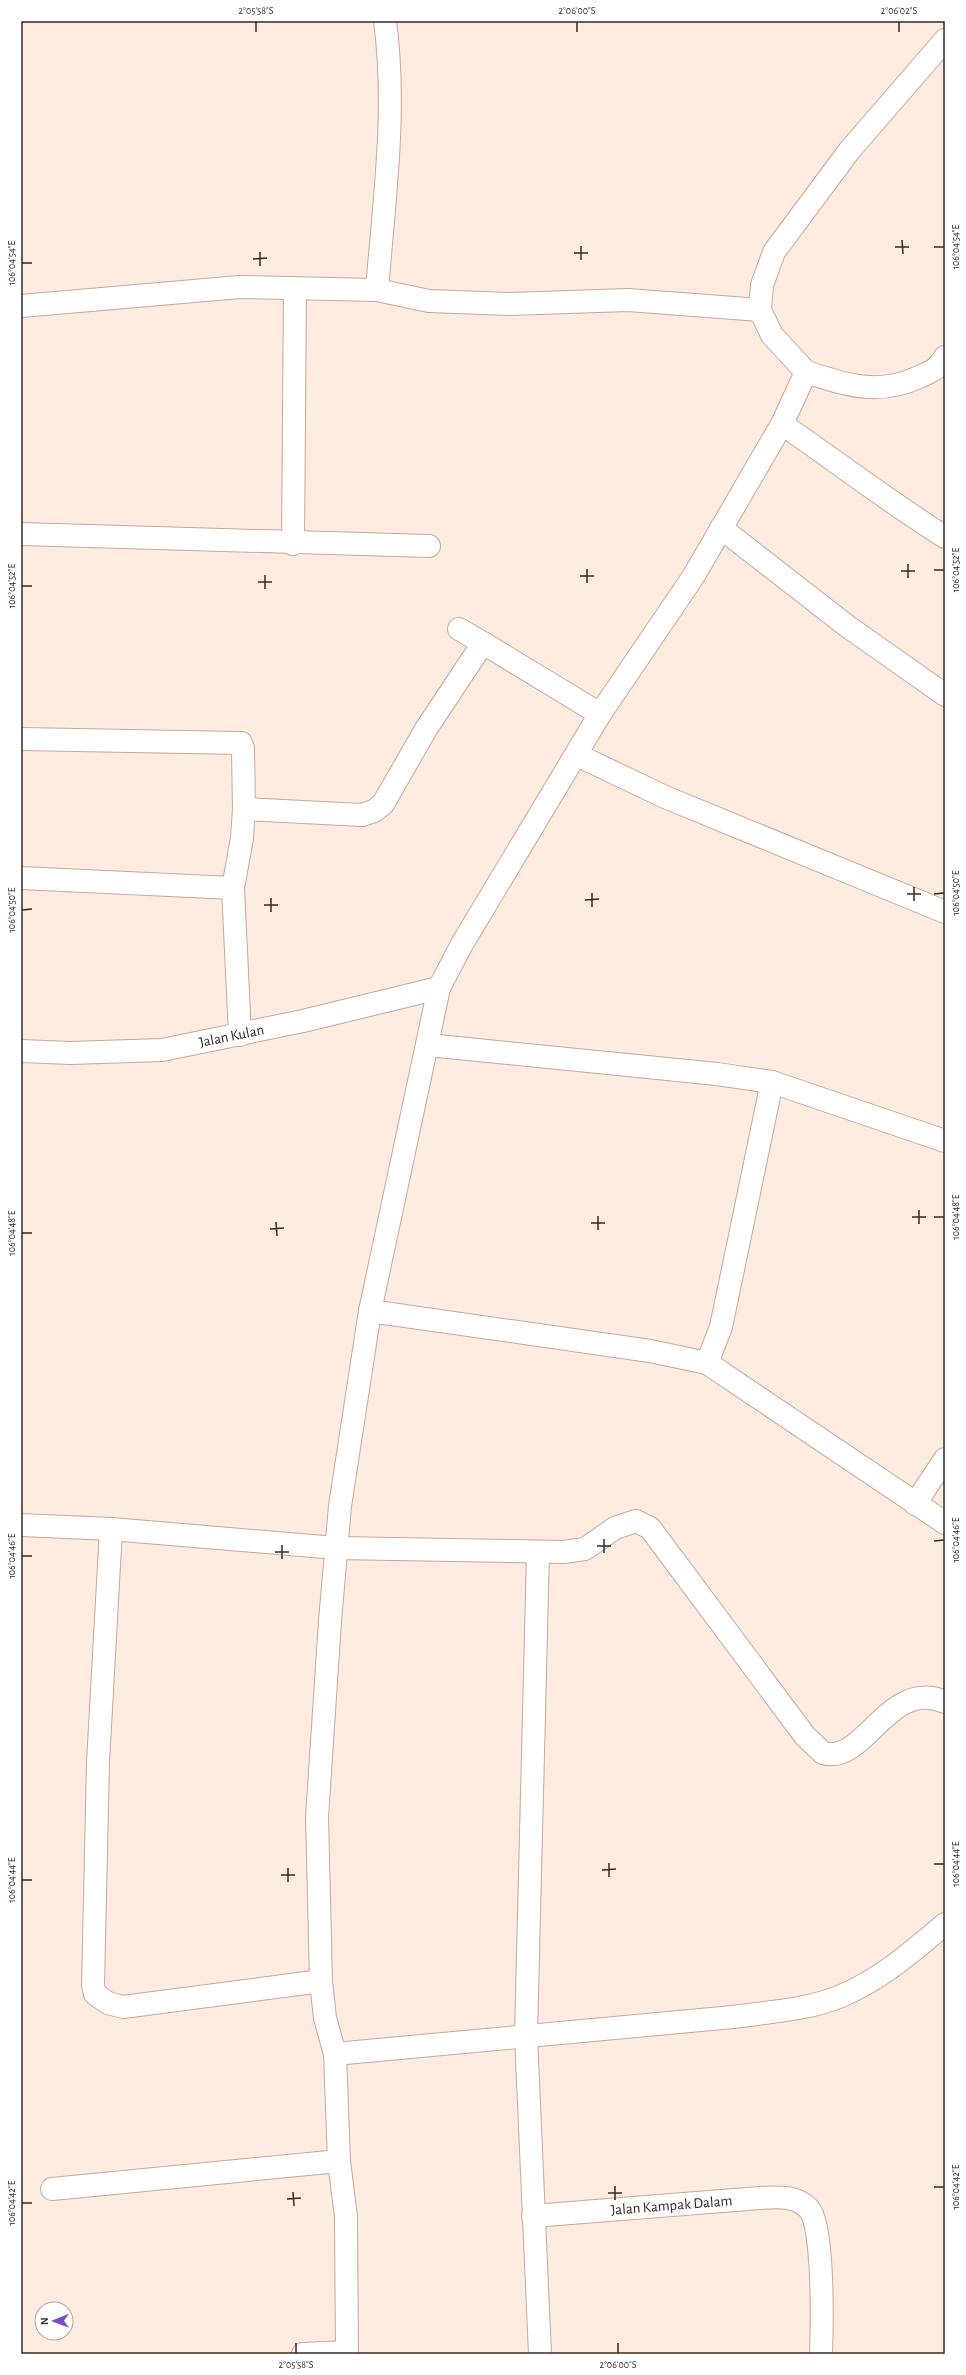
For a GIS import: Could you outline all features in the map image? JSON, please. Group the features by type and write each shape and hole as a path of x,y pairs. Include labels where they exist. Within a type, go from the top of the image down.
{"street":[{"path":"377,290 390,136 388,46 385,21"},
{"path":"945,40 849,151 774,252 762,284 760,310 772,335 783,349 806,372 856,386 878,388 907,383 938,368 945,357"},
{"path":"21,306 240,287 377,290 428,301 510,304 628,300 760,310"},
{"path":"293,544 295,288"},
{"path":"303,2354 347,2353 346,2217 339,2161 335,2054 325,2018 321,1981 317,1817 340,1506 370,1311 439,988 462,944 577,755 600,714 693,577 782,424 806,372"},
{"path":"782,424 858,476 896,506 945,537"},
{"path":"721,528 847,626 945,695"},
{"path":"21,534 293,544 429,546"},
{"path":"459,629 600,714"},
{"path":"244,809 344,816 362,816 374,811 383,804 426,729 482,643"},
{"path":"21,739 241,743 243,748 244,809 242,838 233,888 240,1035"},
{"path":"577,755 665,797 945,912"},
{"path":"21,878 233,888"},
{"name":"Jalan Kulan","path":"21,1051 71,1053 162,1050 240,1035 439,988"},
{"path":"428,1045 718,1074 772,1082 945,1141"},
{"path":"707,1363 721,1327 772,1082"},
{"path":"370,1311 650,1351 707,1363 945,1523"},
{"path":"915,1504 945,1459"},
{"path":"21,1525 111,1529 336,1548 574,1552 585,1549 615,1528 630,1521 642,1523 650,1528 805,1736 822,1753 839,1754 849,1748 880,1720 910,1700 926,1696 945,1702"},
{"path":"111,1529 98,1762 93,1985 95,1994 108,2003 123,2007 321,1981"},
{"path":"538,1552 526,2036 540,2354"},
{"path":"335,2054 733,2017 799,2007 841,1996 892,1968 945,1924"},
{"path":"52,2189 339,2161"},
{"name":"Jalan Kampak Dalam","path":"533,2216 780,2197 797,2200 808,2207 814,2215 817,2229 822,2306 821,2354"}]}
